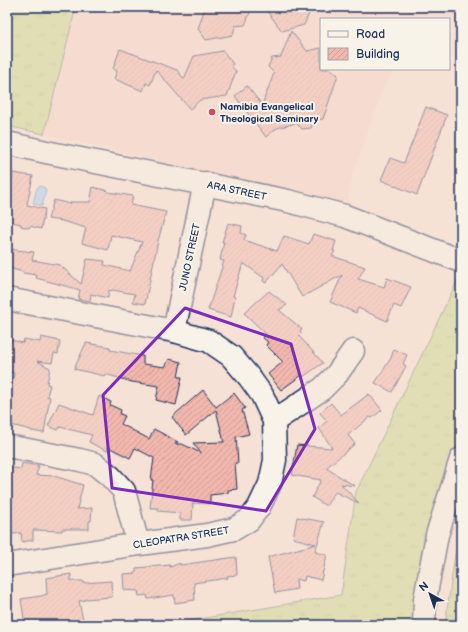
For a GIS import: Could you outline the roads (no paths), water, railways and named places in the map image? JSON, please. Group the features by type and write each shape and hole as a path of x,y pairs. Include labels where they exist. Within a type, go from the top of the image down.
{"street":[{"name":"ARA STREET","path":"7,143 288,201 345,216 461,261"},
{"name":"JUNO STREET","path":"174,330 205,183"},
{"name":"CLEOPATRA STREET","path":"7,299 174,330 209,341 231,356 262,395 274,421 275,460 270,484 259,507 249,520 234,529 207,535 138,544 7,565"},
{"path":"274,421 322,389 337,374 353,351"},
{"path":"7,446 95,464 110,476 124,491 138,544"},
{"path":"424,625 425,599 437,535 461,459"}],"water":[{"path":"40,186 45,188 46,191 42,206 33,203 37,188"}],"place":[{"name":"Namibia Evangelical Theological Seminary","path":"212,112"}]}
